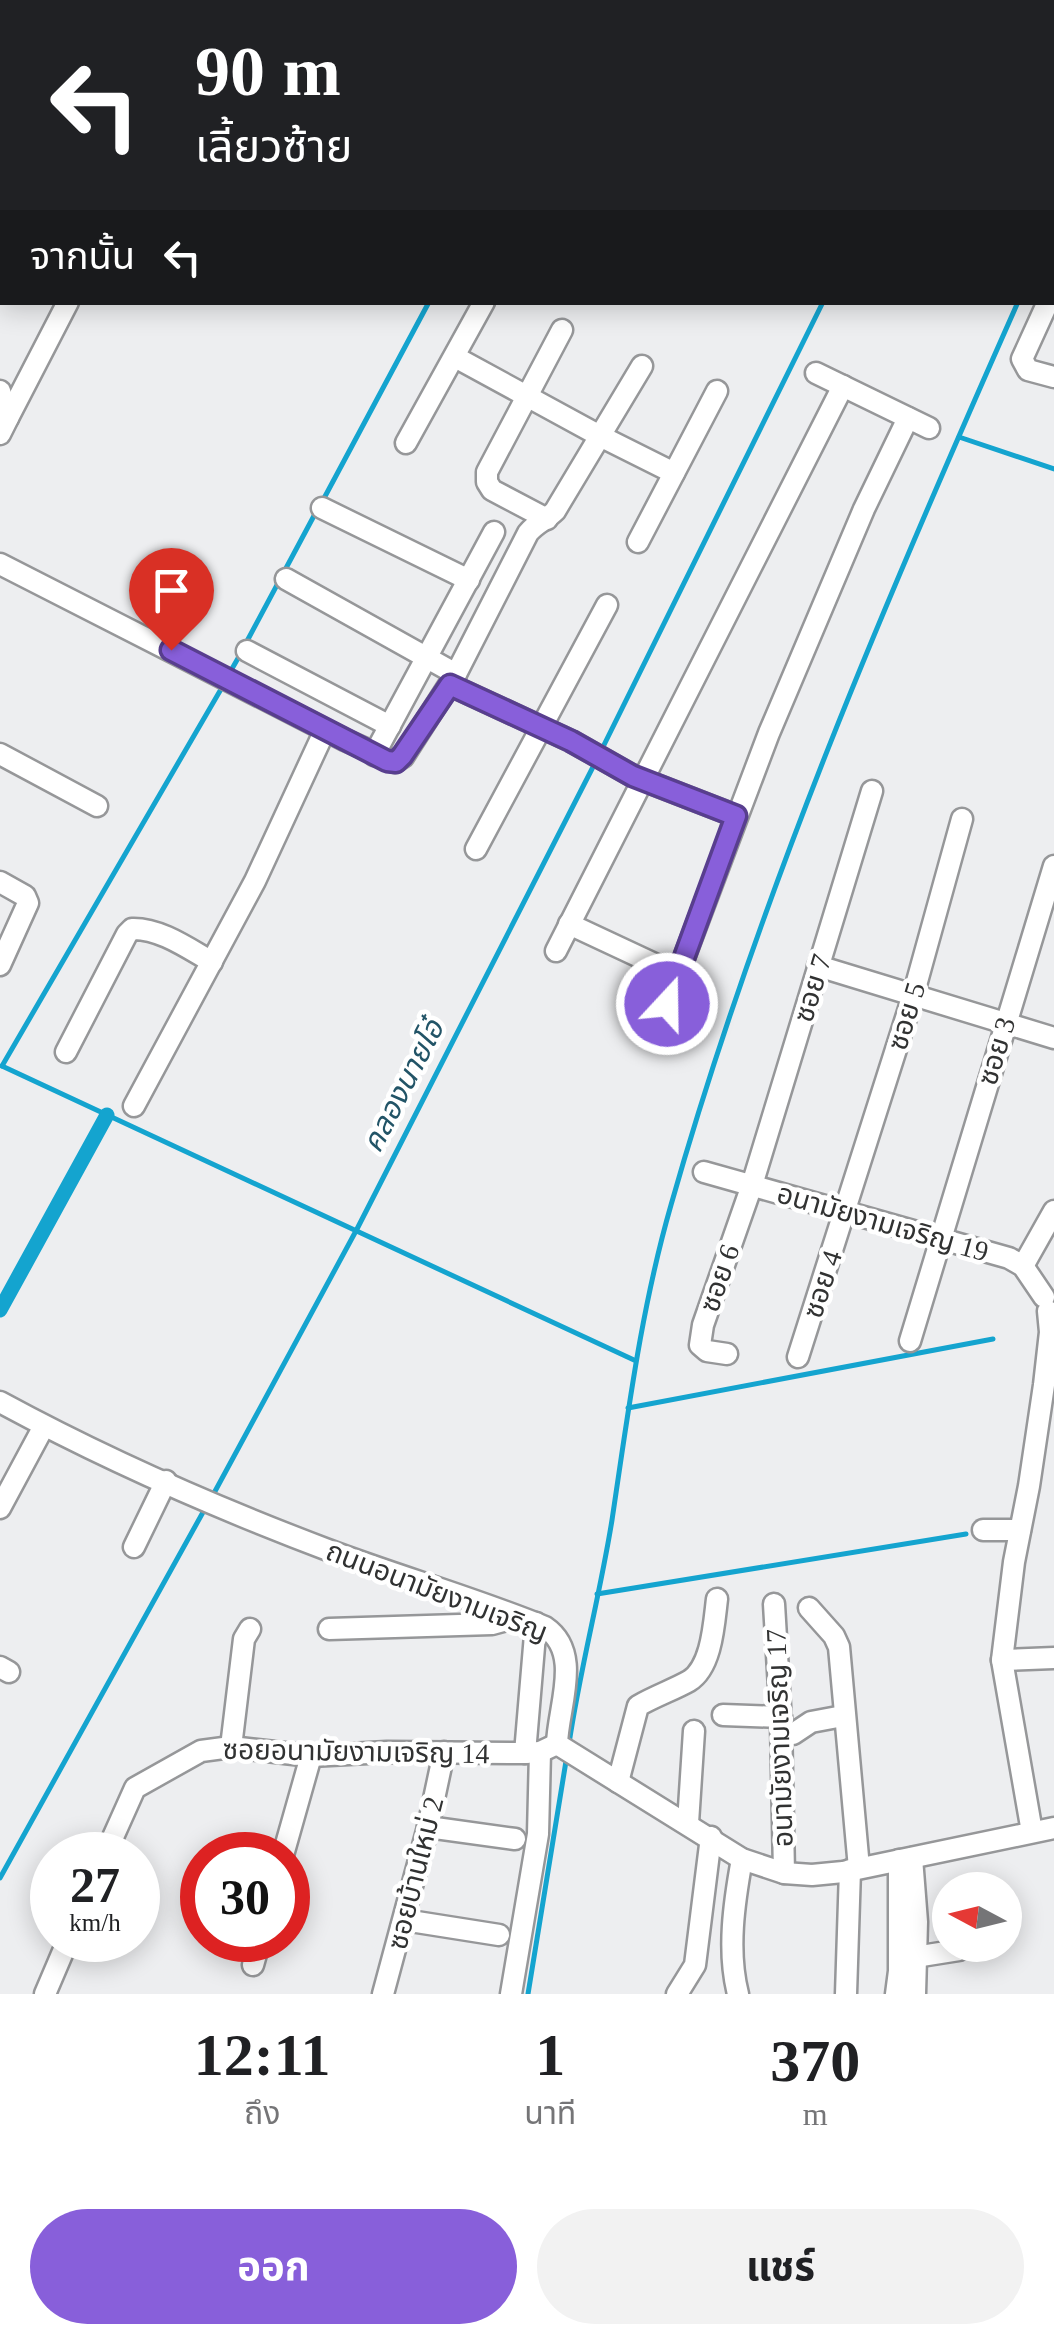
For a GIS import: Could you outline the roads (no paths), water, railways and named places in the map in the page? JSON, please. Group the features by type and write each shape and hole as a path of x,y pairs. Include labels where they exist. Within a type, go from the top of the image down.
{"street":[{"path":"4,426 66,305"},
{"path":"406,444 482,305"},
{"path":"1047,305 1022,359 1028,370 1054,377"},
{"path":"547,519 492,490 487,472 562,330"},
{"path":"456,357 674,472"},
{"path":"0,564 325,730 396,762 453,679 528,533 555,512 642,366"},
{"path":"816,373 929,428"},
{"path":"556,951 843,386"},
{"path":"0,390 4,426"},
{"path":"638,542 717,392"},
{"path":"667,1004 736,816 864,509 908,418"},
{"path":"322,508 469,580"},
{"path":"374,754 494,532"},
{"path":"286,579 426,656 453,679 542,727 643,780 736,816"},
{"path":"476,849 607,605"},
{"path":"248,651 390,726"},
{"path":"134,1106 286,820 325,730"},
{"path":"0,754 98,806"},
{"name":"ซอย 7","path":"752,1185 872,792"},
{"name":"ซอย 5","path":"844,1211 913,996 962,819"},
{"name":"ซอย 3","path":"910,1340 1054,866"},
{"path":"0,882 25,896 28,902 0,965"},
{"path":"570,924 678,975"},
{"path":"66,1052 132,929 145,929 178,942 212,962"},
{"path":"818,966 1054,1038"},
{"name":"อนามัยงามเจริญ 19","path":"704,1172 991,1252 1023,1266 1046,1304 1050,1332 1044,1385 1002,1660 1032,1832"},
{"name":"ซอย 6","path":"727,1354 707,1351 700,1345 703,1325 752,1185"},
{"name":"ซอย 4","path":"798,1357 844,1211"},
{"path":"1023,1266 1054,1211"},
{"name":"ถนนอนามัยงามเจริญ","path":"0,1402 194,1496 558,1635 567,1666 551,1750"},
{"path":"0,1508 44,1426"},
{"path":"134,1547 166,1482"},
{"path":"982,1530 1020,1530"},
{"path":"420,1626 439,1589"},
{"path":"618,1782 638,1706 688,1681 701,1669 717,1599"},
{"name":"อนามัยงามเจริญ 17","path":"774,1604 784,1873"},
{"path":"809,1608 834,1636 838,1647 855,1805 846,1994"},
{"path":"329,1629 527,1620 551,1750 511,1994"},
{"path":"231,1748 244,1639 250,1629"},
{"path":"1002,1660 1054,1658"},
{"path":"722,1715 781,1716"},
{"path":"794,1734 811,1722 843,1716"},
{"path":"688,1823 694,1731"},
{"name":"ซอยอนามัยงามเจริญ 14","path":"115,1832 135,1788 201,1750 231,1748 311,1756 551,1750"},
{"path":"551,1750 618,1782 742,1859 784,1873 812,1875 854,1869 1054,1828"},
{"name":"ซอยบ้านใหม่ 2","path":"383,1994 428,1828 444,1752"},
{"path":"290,1832 311,1756"},
{"path":"428,1828 516,1839"},
{"path":"677,1994 695,1964 711,1837"},
{"path":"738,1994 732,1952 742,1859"},
{"path":"906,1859 916,1885 915,1994"},
{"path":"896,1994 906,1859"},
{"path":"404,1920 499,1936"},
{"path":"915,1957 932,1954"},
{"path":"45,1994 59,1962"}],"waterway":[{"path":"322,502 427,305"},
{"name":"คลองนายโอ๋","path":"601,751 822,305"},
{"path":"569,1744 607,1548 651,1283 706,1089 828,748 1017,305"},
{"path":"959,437 1054,469"},
{"path":"246,643 316,512"},
{"path":"229,674 241,653"},
{"path":"2,1066 224,684"},
{"name":"คลองนายโอ๋","path":"213,1495 357,1229 596,761"},
{"path":"2,1066 634,1360"},
{"path":"0,1310 107,1115"},
{"path":"628,1408 993,1339"},
{"name":"คลองนายโอ๋","path":"0,1878 207,1505"},
{"path":"597,1594 966,1534"},
{"path":"528,1994 567,1755"}]}
